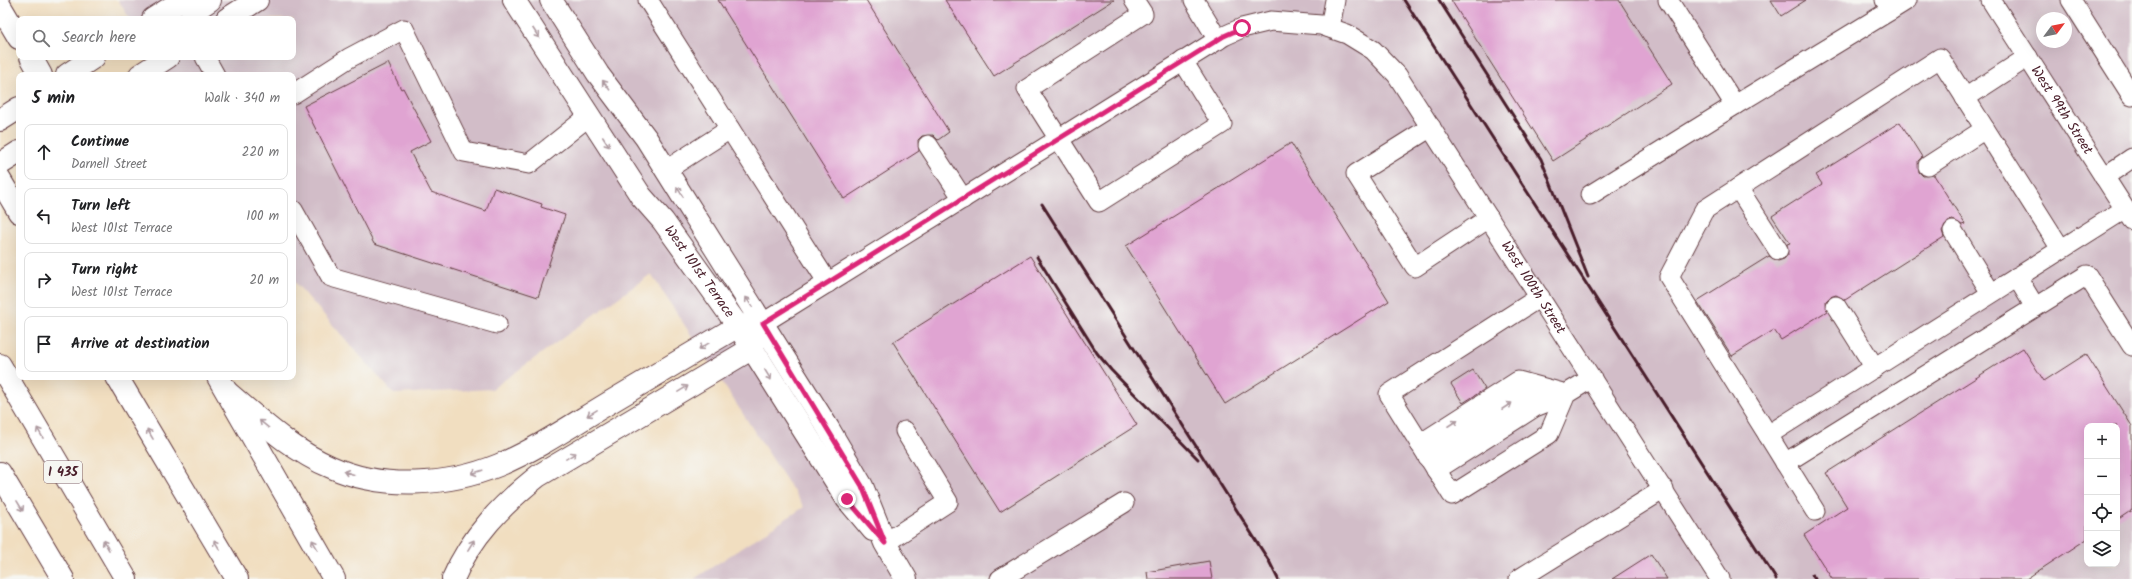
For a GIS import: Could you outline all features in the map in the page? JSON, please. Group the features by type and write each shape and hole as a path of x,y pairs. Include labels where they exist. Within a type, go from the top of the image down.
{"main road":[{"path":"158,16 183,0"},
{"path":"192,16 195,10 210,0"},
{"path":"232,16 257,0"},
{"name":"West 101st Terrace","path":"514,0 641,196 663,221 738,326 751,349 847,499 885,543"},
{"name":"West 101st Terrace","path":"551,0 598,74 646,138 763,323 862,486 885,543 906,579"},
{"path":"0,6 16,34"},
{"path":"32,60 39,72"},
{"path":"72,72 90,60"},
{"path":"145,72 163,60"},
{"path":"0,120 16,110"},
{"path":"0,164 16,154"},
{"path":"0,180 16,207"},
{"path":"223,385 294,448 332,468 378,480 407,483 441,481 499,465 525,452 738,326 763,323"},
{"path":"453,579 460,562 476,537 515,494 538,476 751,349 763,323"},
{"name":"I 435","path":"0,365 126,579"},
{"path":"119,380 237,579"},
{"path":"223,385 334,579"},
{"path":"0,472 63,579"}],"street":[{"path":"648,0 828,283"},
{"path":"1134,0 1142,14 1027,89 1099,202 1222,124 1183,61"},
{"path":"1194,0 1218,40"},
{"path":"1325,26 1335,0"},
{"path":"1668,0 1735,105"},
{"path":"1590,195 1735,105 1888,5 1907,0"},
{"path":"2071,0 2132,96"},
{"name":"West 99th Street","path":"1993,1 2128,215"},
{"name":"West 100th Street","path":"763,323 1218,40 1242,28 1272,21 1325,26 1346,34 1373,50 1397,74 1664,489 1720,579"},
{"path":"296,92 349,58 404,29 464,152 529,164 590,116"},
{"path":"1965,98 2028,57"},
{"path":"1815,511 1669,277 1704,210 1940,58 2061,249"},
{"path":"207,60 213,72"},
{"path":"1431,127 1356,174 1415,267 1489,218"},
{"path":"1928,166 1985,129"},
{"path":"666,170 730,130"},
{"path":"928,146 963,199"},
{"path":"2104,177 2132,158"},
{"path":"1738,188 1778,250"},
{"path":"296,215 332,276 497,324"},
{"path":"1768,435 2061,249 2128,215"},
{"path":"1953,231 1992,293"},
{"path":"1785,463 2087,275 2132,346"},
{"path":"2017,277 2035,307"},
{"path":"1540,297 1389,394 1452,495 1549,434 1566,394"},
{"path":"1836,306 1875,368"},
{"path":"1428,457 1566,394 1592,378"},
{"path":"1428,457 1518,381 1566,394"},
{"path":"885,543 948,502 905,431"},
{"path":"1519,579 1664,489"},
{"path":"1000,579 1124,503"}],"shaded area":[{"path":"118,0 2132,0 2132,579 694,579 804,507 651,274 492,389 394,394 296,283 296,72 163,72 156,60 296,60 296,16 128,16"}],"building":[{"path":"718,0 866,0 949,132 938,140 933,135 922,136 918,140 919,151 844,199"},
{"path":"945,0 1114,0 994,76"},
{"path":"1451,0 1619,0 1672,84 1553,161"},
{"path":"1771,0 1806,0 1781,16"},
{"path":"388,63 431,141 410,152 431,192 486,211 494,188 542,204 541,207 565,215 538,297 374,244 304,106"},
{"path":"1900,122 1922,157 1918,161 1919,172 1923,176 1934,175 1965,224 1962,225 1953,220 1948,221 1942,231 1944,237 1845,300 1836,295 1830,297 1826,301 1827,311 1781,340 1774,330 1732,356 1697,301 1769,256 1778,261 1784,259 1788,255 1787,244 1790,243 1772,216 1822,184 1816,175"},
{"path":"1291,143 1389,301 1225,404 1126,246"},
{"path":"1030,256 1137,425 1000,512 893,342"},
{"path":"2023,348 2044,381 2086,354 2132,426 2132,510 2120,518 2120,423 2084,423 2084,541 2026,579 1832,579 1804,535 1847,507 1826,473"},
{"path":"1473,370 1485,389 1463,403 1451,384"},
{"path":"1651,554 1667,579 1612,579"},
{"path":"1209,561 1212,579 1148,579 1147,572"}],"railway":[{"path":"1404,0 1776,579"},
{"path":"1439,0 1541,159 1588,277"},
{"path":"1042,204 1269,561 1278,579"},
{"path":"1037,257 1097,353 1111,370 1198,459"},
{"path":"1812,575 1815,579"}],"route":[{"path":"847,499 885,543 862,486 763,323 1224,36 1242,28"}]}
